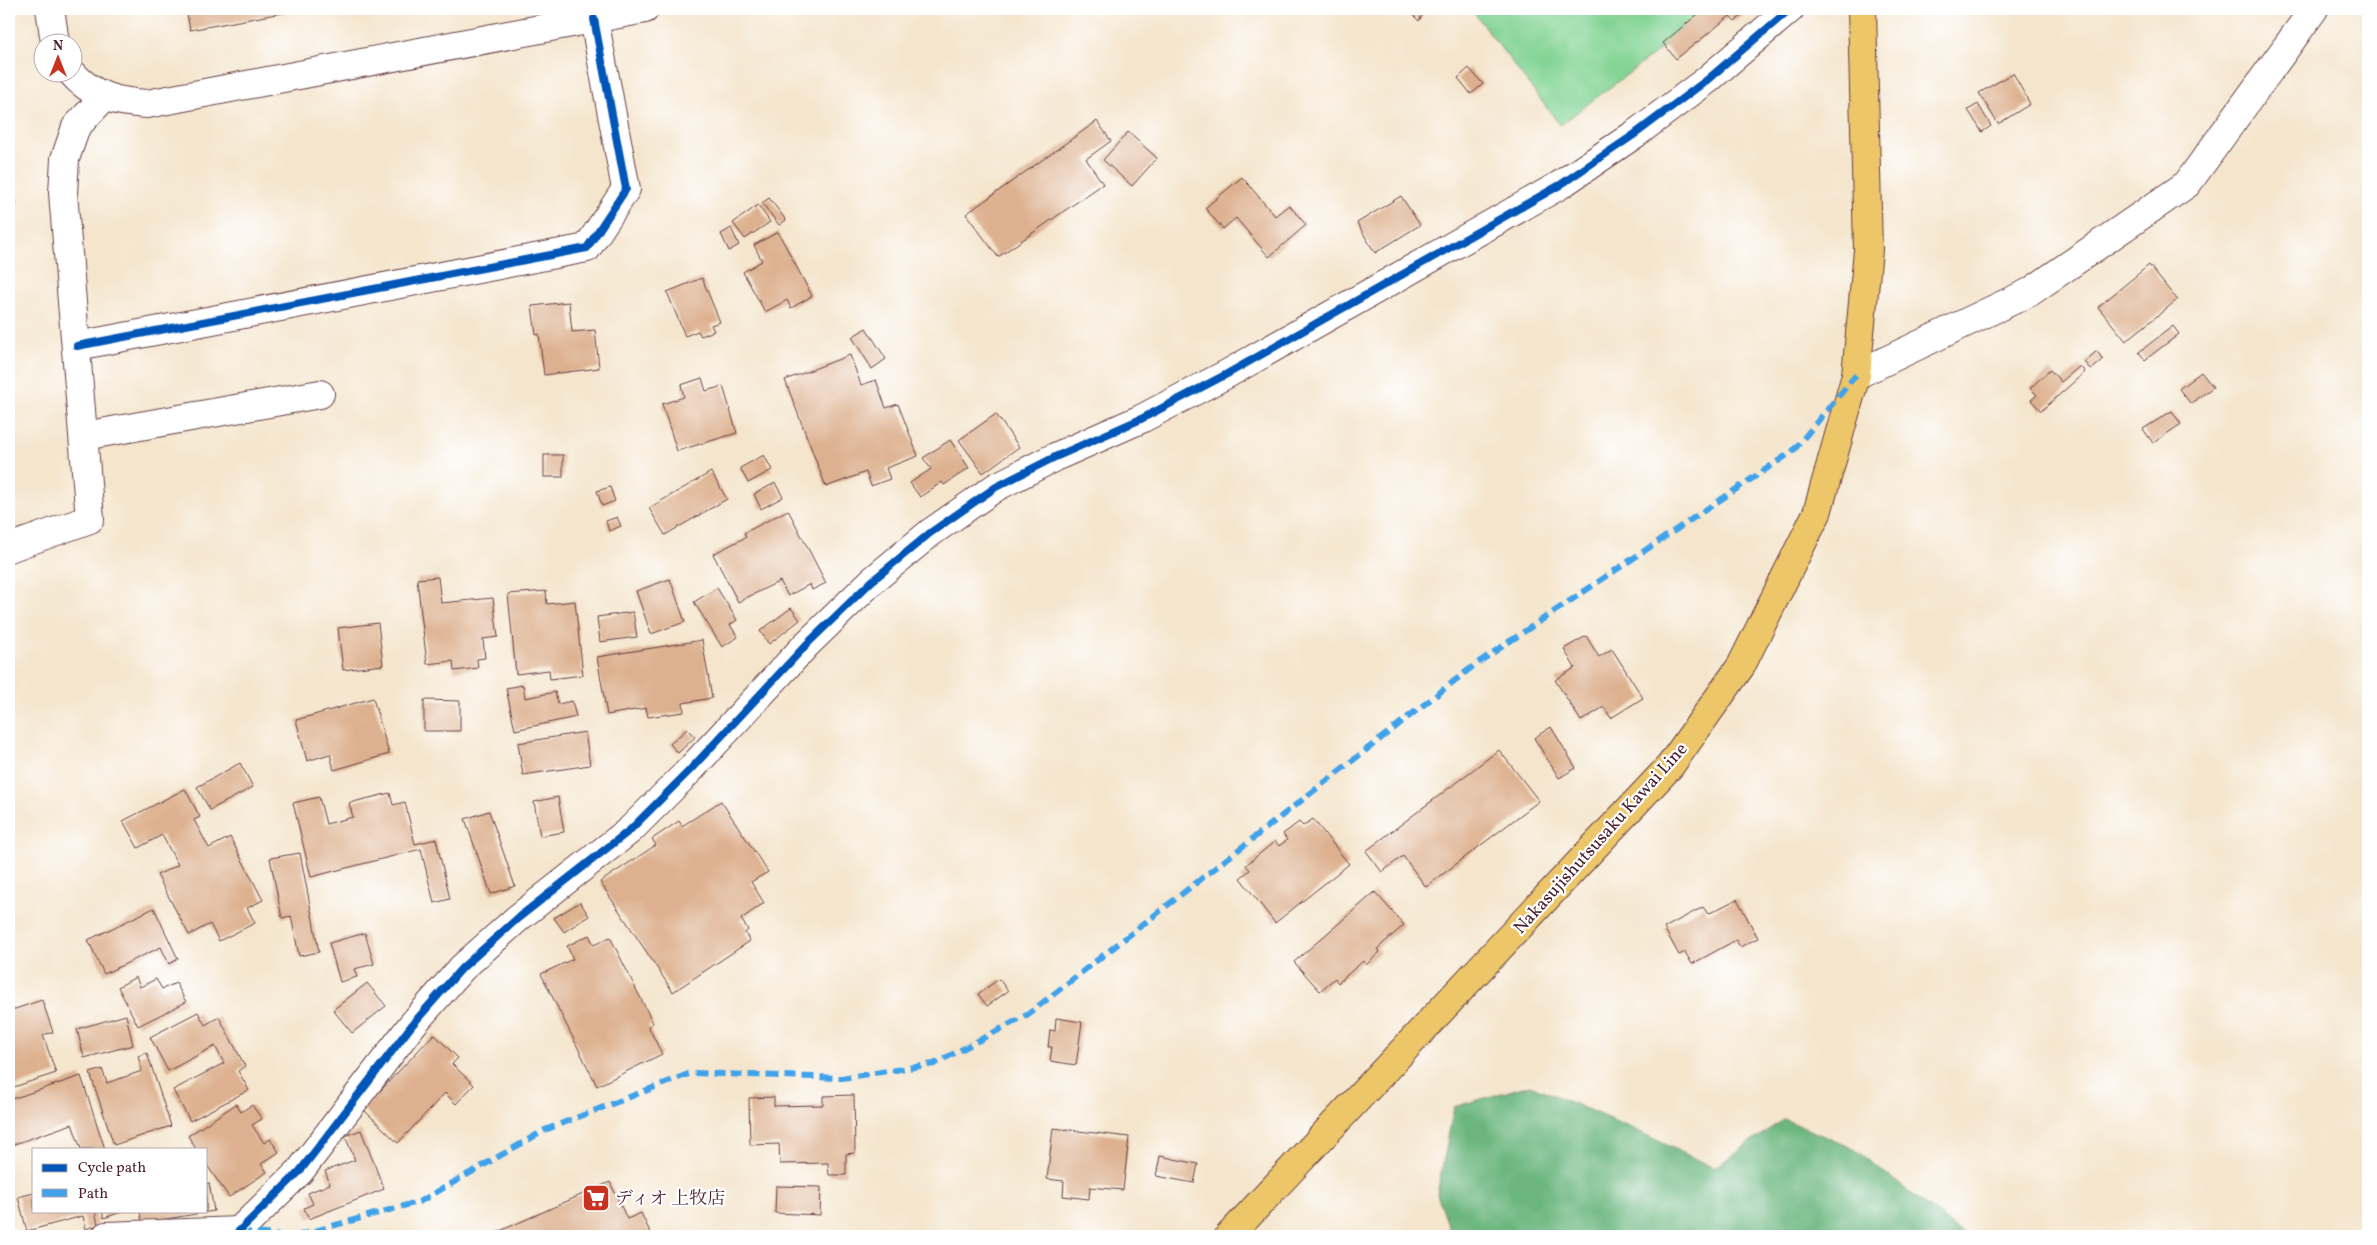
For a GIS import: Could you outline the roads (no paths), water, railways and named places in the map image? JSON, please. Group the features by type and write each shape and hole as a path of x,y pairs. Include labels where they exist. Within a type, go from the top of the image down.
{"main road":[{"name":"Nakasujishutsusaku Kawai Line","path":"1229,1236 1670,766 1741,666 1817,513 1856,375 1868,250 1862,9"}],"street":[{"path":"50,9 53,32"},
{"path":"80,82 86,88 104,97 124,102 148,104 645,9"},
{"path":"106,1236 236,1234 300,1171 412,1025 462,968 518,918 630,830 689,772 807,644 872,581 930,533 996,487 1055,456 1141,419 1227,374 1560,185 1635,134 1707,80 1790,9"},
{"path":"1856,375 2030,292 2187,184 2314,9"},
{"path":"77,346 587,248 626,189 594,19"},
{"path":"9,548 90,519 63,192 65,159 76,127 104,97"},
{"path":"84,436 320,394"}],"place":[{"name":"ディオ 上牧店","path":"596,1198"}]}
